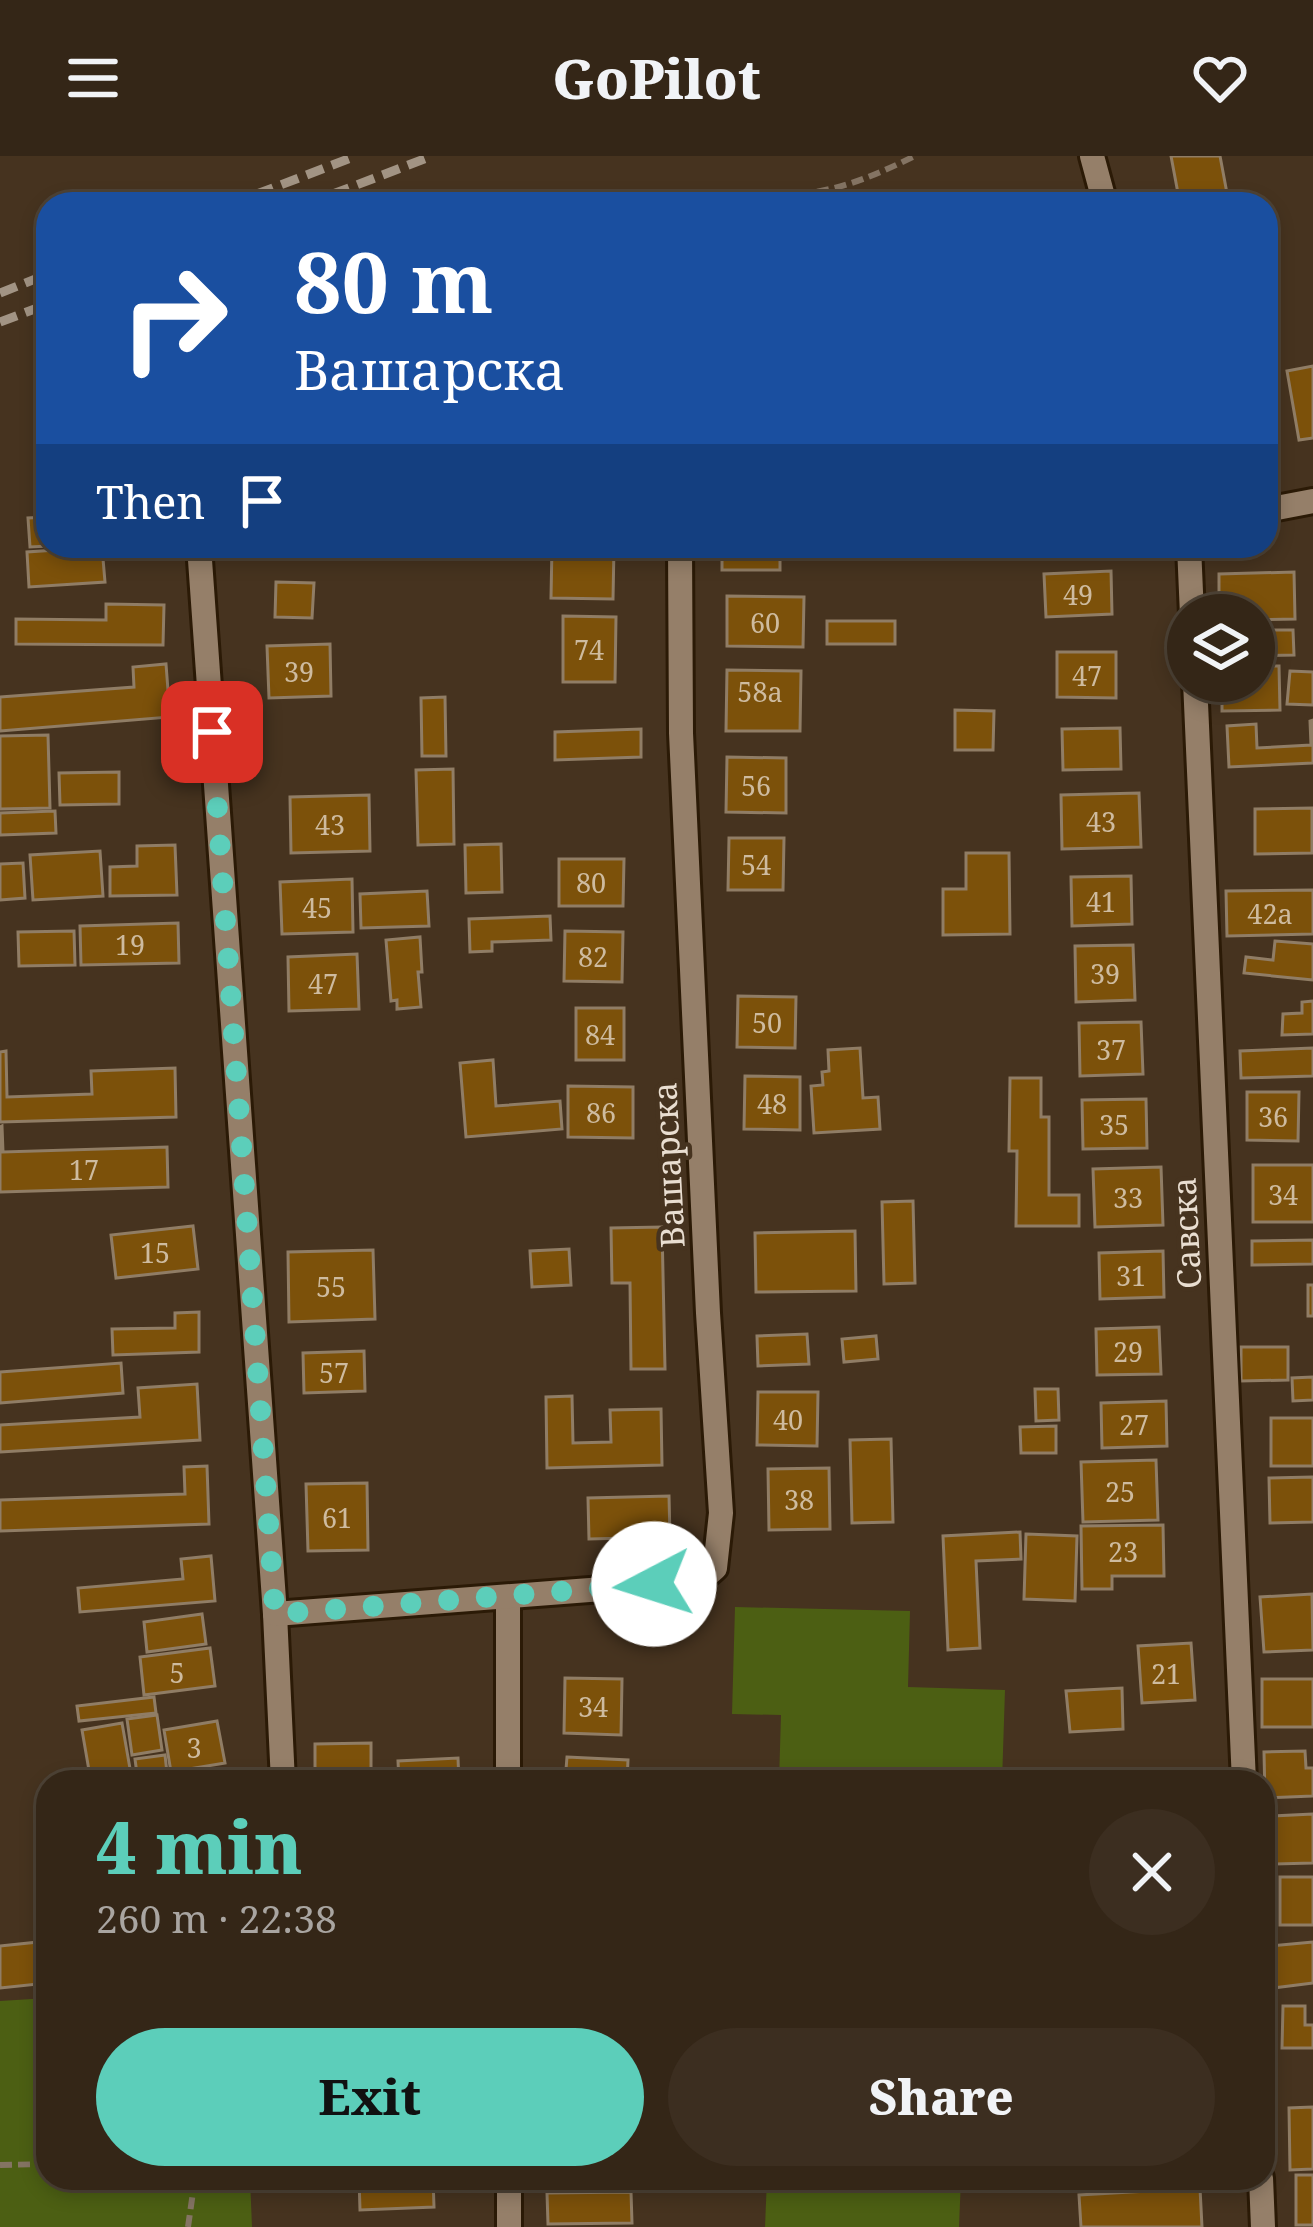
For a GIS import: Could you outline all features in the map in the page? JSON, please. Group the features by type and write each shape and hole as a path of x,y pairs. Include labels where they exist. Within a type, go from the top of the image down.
{"street":[{"path":"1092,156 1102,192"},
{"path":"1278,508 1313,501"},
{"path":"200,558 282,1770"},
{"name":"Вашарска","path":"275,1614 681,1582 715,1568 722,1513 681,733 680,558"},
{"path":"1190,558 1191,594"},
{"name":"Савска","path":"1196,702 1243,1770"},
{"path":"508,1597 508,1770"},
{"path":"509,2190 509,2227"},
{"path":"1261,2190 1263,2227"}],"path":[{"path":"817,192 865,180 915,156"},
{"path":"0,2165 36,2164"},
{"path":"188,2227 193,2190"}],"green space":[{"path":"735,1607 910,1611 908,1687 1005,1690 1002,1770 779,1770 781,1715 732,1714"},
{"path":"36,1999 36,2190 250,2190 252,2227 0,2227 0,2001"},
{"path":"767,2190 961,2190 959,2227 765,2227"}],"building":[{"path":"1171,156 1220,156 1227,192 1178,192"},
{"path":"1313,366 1313,438 1299,440 1287,371"},
{"path":"28,518 36,518 36,547 30,547"},
{"path":"36,551 36,558 103,558 105,582 29,587 27,552"},
{"path":"552,558 614,558 613,599 551,598"},
{"path":"722,558 780,558 780,570 722,570"},
{"path":"1111,571 1112,614 1046,617 1044,574"},
{"path":"1294,572 1295,619 1275,619 1275,594 1219,594 1219,574"},
{"path":"276,582 314,583 312,618 275,617"},
{"path":"727,596 804,597 803,647 727,646"},
{"path":"106,604 164,605 163,645 16,644 16,619 106,620"},
{"path":"563,616 616,617 615,682 563,682"},
{"path":"827,621 895,621 895,644 827,644"},
{"path":"1275,630 1293,630 1294,655 1275,655"},
{"path":"330,644 331,696 269,698 267,646"},
{"path":"1057,652 1116,652 1116,698 1057,697"},
{"path":"166,664 170,717 0,731 0,697 134,687 133,667"},
{"path":"1275,666 1279,666 1280,710 1222,711 1222,702 1275,702"},
{"path":"727,670 801,671 800,731 726,731"},
{"path":"1290,671 1313,672 1313,705 1287,704"},
{"path":"445,697 446,756 422,756 421,698"},
{"path":"955,710 994,711 993,750 955,750"},
{"path":"1313,720 1313,763 1229,767 1227,726 1256,724 1257,748 1311,745"},
{"path":"1120,728 1121,769 1063,770 1062,729"},
{"path":"641,729 641,757 555,760 555,732"},
{"path":"48,735 50,808 0,809 0,736"},
{"path":"727,757 786,758 786,813 726,812"},
{"path":"453,769 454,844 418,845 416,770"},
{"path":"119,772 119,804 60,805 59,773"},
{"path":"1139,793 1141,847 1062,849 1061,795"},
{"path":"369,795 370,851 291,853 290,797"},
{"path":"1312,808 1312,853 1255,854 1255,809"},
{"path":"55,811 56,833 0,835 0,813"},
{"path":"729,838 784,838 783,890 728,890"},
{"path":"501,844 502,892 466,893 465,845"},
{"path":"175,845 177,895 110,896 110,867 137,866 137,846"},
{"path":"100,851 103,896 33,900 30,855"},
{"path":"966,853 1009,853 1010,934 943,935 943,889 966,889"},
{"path":"559,859 624,859 623,906 559,906"},
{"path":"23,863 25,898 0,900 0,864"},
{"path":"1131,876 1132,924 1072,926 1071,877"},
{"path":"352,879 353,932 282,934 280,882"},
{"path":"1313,890 1313,934 1227,936 1226,891"},
{"path":"427,891 429,926 361,928 360,894"},
{"path":"550,916 551,940 492,942 492,951 470,952 469,919"},
{"path":"178,923 179,963 81,965 80,926"},
{"path":"74,931 75,965 19,966 18,932"},
{"path":"565,931 623,932 622,982 564,981"},
{"path":"420,937 421,1007 397,1009 397,1000 391,1001 386,940"},
{"path":"1275,941 1313,944 1313,980 1244,973 1246,957 1273,960"},
{"path":"1133,945 1135,1000 1076,1002 1075,946"},
{"path":"357,954 359,1009 289,1011 288,957"},
{"path":"738,996 796,997 795,1048 737,1047"},
{"path":"1313,1001 1313,1034 1282,1035 1283,1014 1302,1013 1302,1002"},
{"path":"576,1008 624,1008 624,1060 576,1060"},
{"path":"1141,1022 1143,1074 1080,1076 1079,1023"},
{"path":"860,1048 863,1098 878,1097 880,1129 814,1133 811,1086 823,1085 822,1072 829,1071 828,1050"},
{"path":"1313,1048 1313,1076 1241,1078 1240,1051"},
{"path":"6,1051 7,1097 92,1094 91,1071 175,1068 176,1117 0,1122 0,1052"},
{"path":"493,1060 496,1106 560,1101 562,1129 466,1137 460,1063"},
{"path":"745,1076 800,1077 800,1130 744,1129"},
{"path":"1010,1078 1041,1078 1041,1117 1049,1117 1049,1195 1079,1195 1079,1226 1016,1226 1017,1151 1009,1151"},
{"path":"568,1086 633,1087 633,1138 568,1137"},
{"path":"1247,1092 1299,1092 1298,1141 1247,1140"},
{"path":"1146,1099 1147,1148 1083,1149 1082,1100"},
{"path":"2,1126 3,1152 167,1147 168,1187 0,1192"},
{"path":"1253,1165 1313,1165 1313,1222 1253,1222"},
{"path":"1161,1167 1163,1225 1095,1227 1093,1169"},
{"path":"913,1201 915,1283 884,1284 882,1202"},
{"path":"193,1226 198,1269 116,1278 111,1235"},
{"path":"662,1227 665,1369 631,1369 630,1283 612,1283 611,1228"},
{"path":"855,1231 856,1291 756,1292 755,1233"},
{"path":"1313,1240 1313,1264 1252,1265 1252,1241"},
{"path":"569,1249 571,1285 532,1287 530,1251"},
{"path":"373,1250 375,1319 289,1322 288,1252"},
{"path":"1163,1251 1164,1297 1100,1299 1099,1253"},
{"path":"1308,1285 1313,1285 1313,1316 1308,1316"},
{"path":"199,1312 199,1352 113,1355 112,1329 175,1328 175,1313"},
{"path":"1159,1327 1161,1374 1097,1375 1096,1329"},
{"path":"807,1334 809,1364 758,1366 757,1336"},
{"path":"876,1336 878,1359 844,1362 842,1339"},
{"path":"1241,1347 1288,1347 1288,1380 1241,1381"},
{"path":"364,1351 365,1391 304,1393 303,1353"},
{"path":"121,1363 123,1393 0,1403 0,1372"},
{"path":"1313,1377 1313,1400 1293,1401 1292,1378"},
{"path":"197,1384 200,1440 0,1452 0,1425 140,1417 138,1388"},
{"path":"1035,1389 1058,1389 1059,1420 1036,1421"},
{"path":"758,1392 818,1392 817,1446 757,1445"},
{"path":"572,1396 573,1443 611,1442 610,1410 661,1409 662,1465 547,1468 546,1397"},
{"path":"1166,1401 1167,1446 1102,1448 1101,1403"},
{"path":"1271,1418 1313,1418 1313,1466 1271,1466"},
{"path":"1056,1426 1056,1453 1021,1453 1020,1427"},
{"path":"891,1439 893,1522 852,1523 850,1440"},
{"path":"1156,1460 1158,1520 1083,1522 1081,1462"},
{"path":"207,1466 209,1524 0,1531 0,1500 185,1494 184,1467"},
{"path":"829,1468 830,1529 769,1530 768,1469"},
{"path":"1313,1477 1313,1522 1270,1523 1269,1478"},
{"path":"367,1483 368,1550 308,1551 306,1484"},
{"path":"669,1496 670,1537 589,1539 588,1498"},
{"path":"1163,1525 1164,1576 1112,1576 1112,1589 1082,1589 1081,1526"},
{"path":"1020,1532 1021,1559 976,1561 980,1648 948,1650 943,1536"},
{"path":"1026,1534 1077,1536 1075,1601 1024,1599"},
{"path":"211,1556 215,1601 80,1612 78,1588 183,1579 181,1559"},
{"path":"1312,1594 1313,1650 1264,1652 1260,1597"},
{"path":"202,1614 206,1644 147,1652 144,1622"},
{"path":"1191,1643 1195,1700 1142,1703 1138,1646"},
{"path":"210,1648 215,1686 144,1695 140,1657"},
{"path":"565,1678 622,1679 621,1735 564,1733"},
{"path":"1262,1679 1313,1679 1313,1727 1262,1727"},
{"path":"1122,1688 1123,1729 1070,1732 1066,1691"},
{"path":"154,1697 156,1713 79,1721 77,1706"},
{"path":"157,1715 162,1750 132,1755 127,1719"},
{"path":"217,1721 225,1763 171,1770 164,1730"},
{"path":"122,1723 130,1770 89,1770 82,1730"},
{"path":"371,1743 371,1770 315,1770 315,1744"},
{"path":"1305,1751 1306,1768 1313,1768 1313,1796 1275,1798 1275,1770 1264,1770 1264,1752"},
{"path":"165,1755 167,1770 136,1770 135,1759"},
{"path":"567,1757 628,1760 628,1770 566,1770"},
{"path":"458,1758 458,1770 398,1770 398,1761"},
{"path":"1313,1814 1313,1863 1275,1864 1275,1816"},
{"path":"1280,1877 1313,1877 1313,1925 1280,1925"},
{"path":"36,1942 36,1984 0,1988 0,1946"},
{"path":"1313,1942 1313,1983 1275,1988 1275,1945"},
{"path":"1283,2006 1305,2006 1305,2025 1313,2025 1313,2048 1282,2048"},
{"path":"1313,2107 1313,2169 1290,2170 1289,2108"},
{"path":"1296,2175 1313,2175 1313,2225 1296,2225"},
{"path":"359,2190 433,2190 434,2207 360,2210"},
{"path":"1200,2190 1202,2227 1081,2227 1079,2195"},
{"path":"631,2192 632,2223 548,2224 547,2193"}],"railway":[{"path":"262,192 356,156"},
{"path":"338,192 432,156"},
{"path":"0,293 36,279"},
{"path":"0,322 36,308"}],"route":[{"path":"212,732 275,1614 654,1584"}]}
